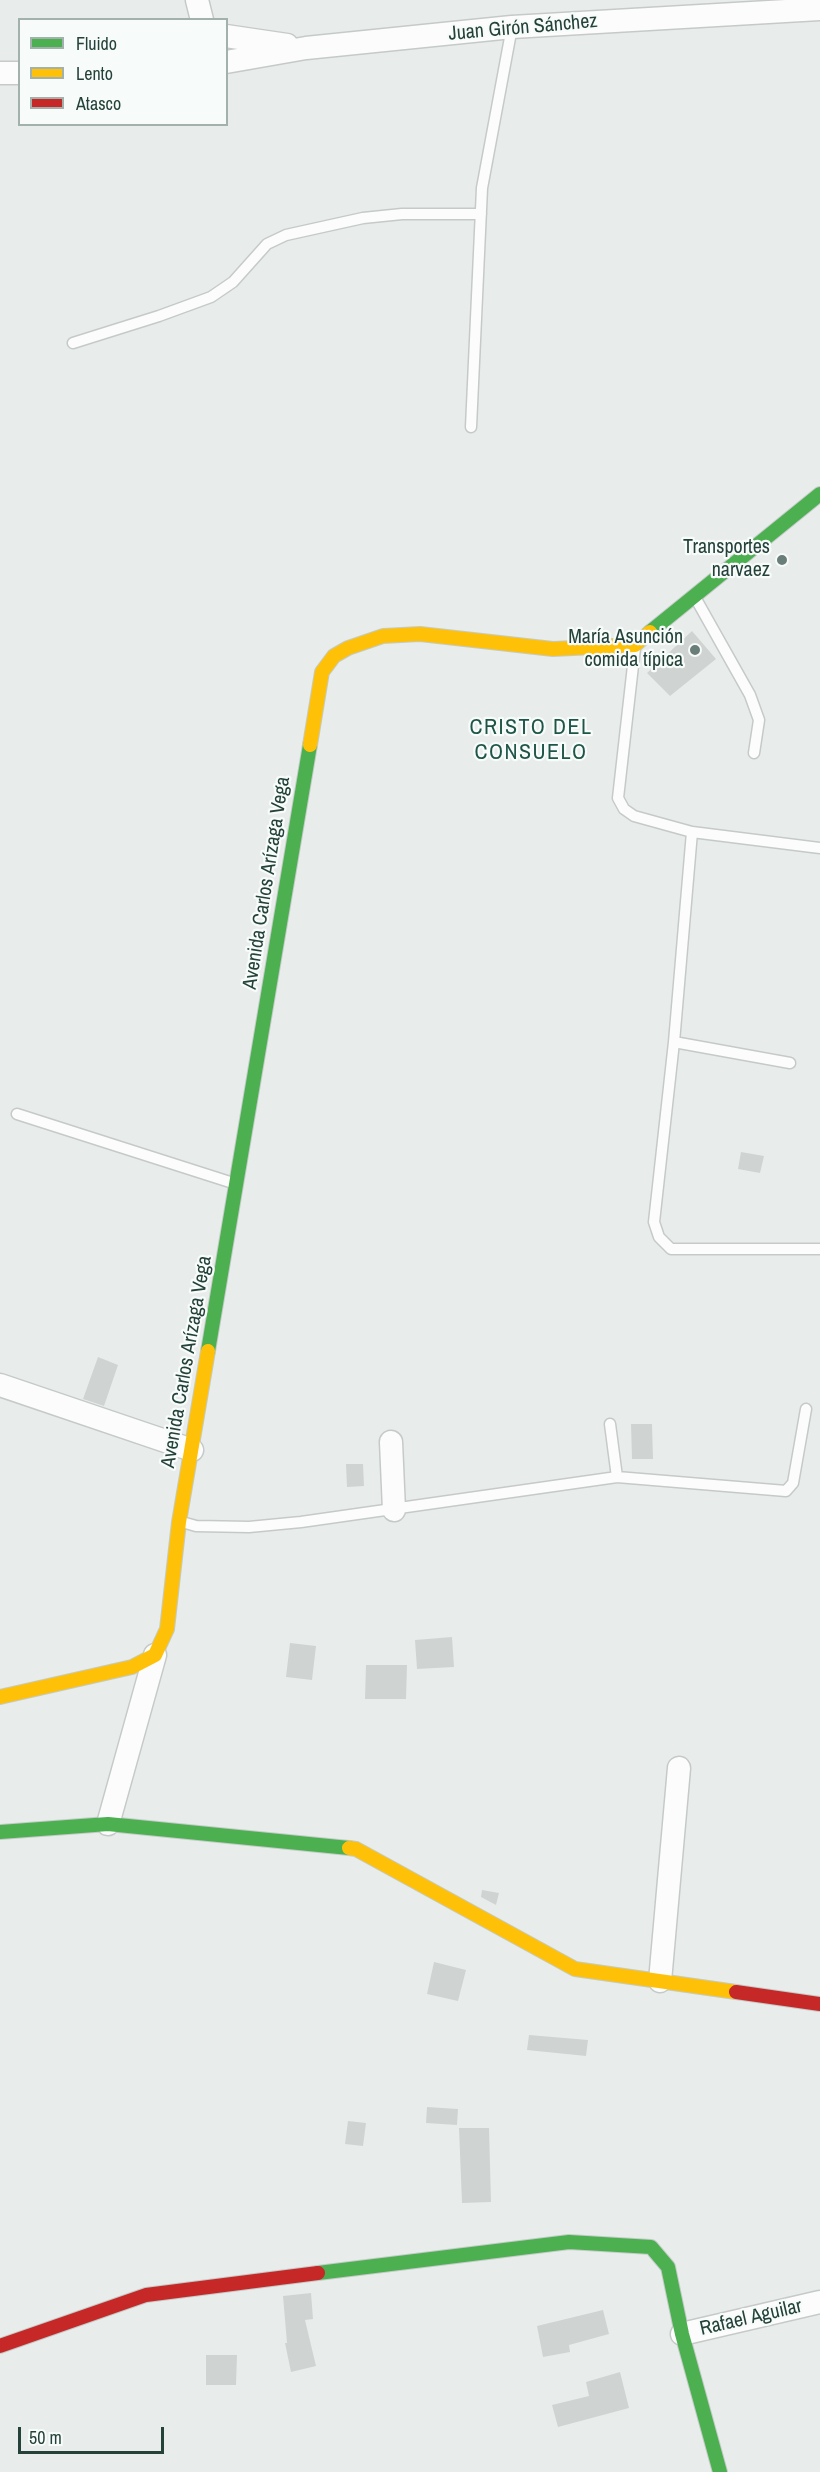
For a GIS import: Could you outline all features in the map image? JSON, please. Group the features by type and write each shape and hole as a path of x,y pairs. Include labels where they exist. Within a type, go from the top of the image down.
{"street":[{"path":"197,0 202,18"},
{"name":"Juan Girón Sánchez","path":"228,62 306,48 512,27 820,9"},
{"path":"228,36 306,48"},
{"path":"0,73 18,73"},
{"path":"635,645 820,494"},
{"name":"Avenida Carlos Arízaga Vega","path":"155,1655 167,1629 179,1522 322,672 334,656 348,648 383,636 420,634 554,649 635,645"},
{"path":"0,1385 192,1450"},
{"path":"391,1442 394,1510"},
{"path":"0,1697 132,1668 155,1655"},
{"path":"108,1824 155,1655"},
{"path":"660,1981 679,1768"},
{"path":"0,1832 108,1824 356,1849 574,1969 820,2004"},
{"path":"0,2346 146,2295 569,2242 651,2247 668,2267 682,2334 720,2472"},
{"name":"Rafael Aguilar","path":"682,2334 820,2302"}],"lane":[{"path":"471,427 482,189 512,27"},
{"path":"73,343 211,297 233,282 267,244 286,235 363,218 402,214 481,214"},
{"path":"694,596 750,695 759,720 754,753"},
{"path":"635,645 618,798 624,809 634,816 692,832 820,848"},
{"path":"692,832 674,1042 654,1222 659,1237 671,1249 820,1249"},
{"path":"674,1042 790,1063"},
{"path":"17,1114 236,1184"},
{"path":"179,1522 196,1526 249,1527 394,1510 617,1477 786,1491 793,1483 806,1409"},
{"path":"610,1424 617,1477"}],"building":[{"path":"692,631 716,659 670,696 647,673"},
{"path":"741,1152 764,1156 760,1173 738,1169"},
{"path":"98,1357 118,1365 104,1406 83,1399"},
{"path":"631,1424 652,1424 653,1459 632,1459"},
{"path":"346,1464 363,1464 364,1486 347,1487"},
{"path":"452,1637 454,1667 417,1669 415,1640"},
{"path":"290,1643 316,1646 312,1680 286,1677"},
{"path":"366,1665 407,1665 406,1699 365,1699"},
{"path":"482,1890 499,1893 496,1905 481,1897"},
{"path":"434,1962 466,1970 458,2001 427,1994"},
{"path":"529,2035 588,2040 586,2056 527,2050"},
{"path":"427,2107 458,2109 457,2125 426,2123"},
{"path":"348,2121 366,2123 363,2146 345,2144"},
{"path":"459,2128 489,2128 491,2202 462,2203"},
{"path":"311,2293 313,2319 305,2320 316,2366 291,2372 285,2343 287,2343 283,2296"},
{"path":"603,2310 609,2334 569,2345 570,2352 543,2357 537,2326"},
{"path":"206,2355 237,2355 236,2385 206,2385"},
{"path":"620,2372 629,2408 558,2427 552,2405 589,2396 586,2382"}],"traffic: fast":[{"path":"650,632 820,494"},
{"path":"208,1351 310,745"},
{"path":"0,1832 108,1824 349,1848"},
{"path":"318,2273 569,2242 651,2247 668,2267 682,2334 720,2472"}],"traffic: slow":[{"path":"310,745 322,672 334,656 348,648 383,636 420,634 553,649 635,645 650,632"},
{"path":"0,1697 132,1667 155,1655 167,1629 179,1522 208,1351"},
{"path":"349,1848 356,1849 575,1969 736,1992"}],"traffic: jam":[{"path":"736,1992 820,2004"},
{"path":"0,2346 146,2295 318,2273"}],"place":[{"name":"Transportes narvaez","path":"782,560"},
{"name":"María Asunción comida típica","path":"695,650"}],"district":[{"name":"CRISTO DEL CONSUELO","path":"531,740"}]}
